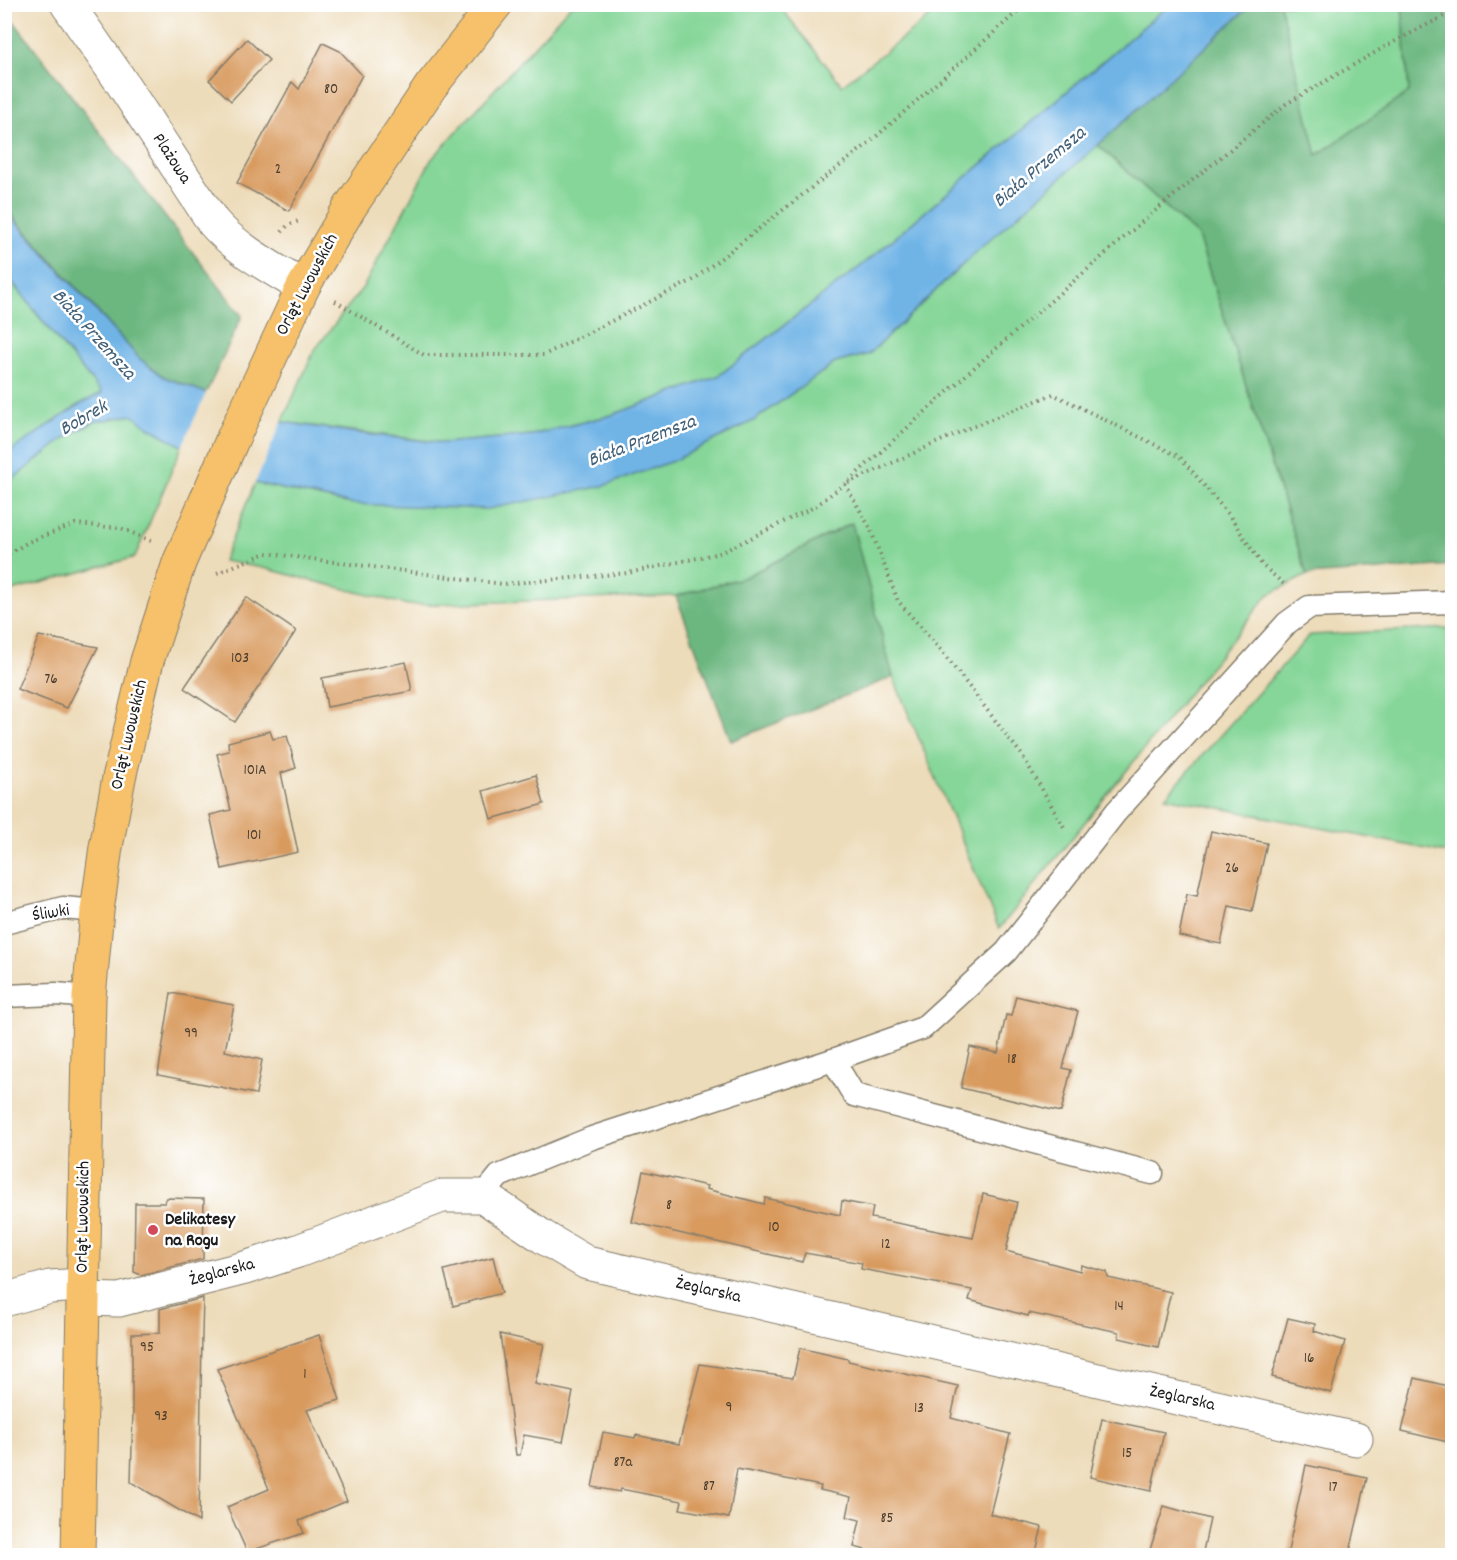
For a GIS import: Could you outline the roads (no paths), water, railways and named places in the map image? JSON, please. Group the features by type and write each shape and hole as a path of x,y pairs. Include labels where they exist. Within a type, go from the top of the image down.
{"main road":[{"name":"Orląt Lwowskich","path":"78,1556 89,997 105,847 147,662 179,563 233,438 316,293 350,207 431,86 496,4"}],"street":[{"name":"Plażowa","path":"67,4 223,234 316,293"},
{"name":"Żeglarska","path":"83,1292 119,1299 245,1268 298,1251 442,1196 483,1196 543,1237 587,1263 1356,1438"},
{"path":"4,1300 50,1287 83,1292"}],"lane":[{"path":"483,1196 499,1176 592,1138 833,1060 922,1028 1006,952 1116,812 1287,623 1309,607 1452,602"},
{"name":"Śliwki","path":"4,922 63,908 97,911"},
{"path":"4,996 56,994 89,997"},
{"path":"833,1060 854,1095 1152,1173"}],"water":[{"path":"1169,5 1251,5 1098,145 978,250 869,354 835,363 753,421 673,461 603,486 488,509 352,504 255,483 182,446 132,415 93,422 65,438 5,485 5,455 82,403 102,393 5,273 4,209 140,359 164,377 282,422 444,443 532,435 612,415 718,376 865,263"}],"place":[{"name":"Delikatesy na Rogu","path":"153,1230"}],"water label":[{"name":"Biała Przemsza","path":"1040,168"},
{"name":"Biała Przemsza","path":"93,335"},
{"name":"Bobrek","path":"84,419"},
{"name":"Biała Przemsza","path":"642,442"}]}
